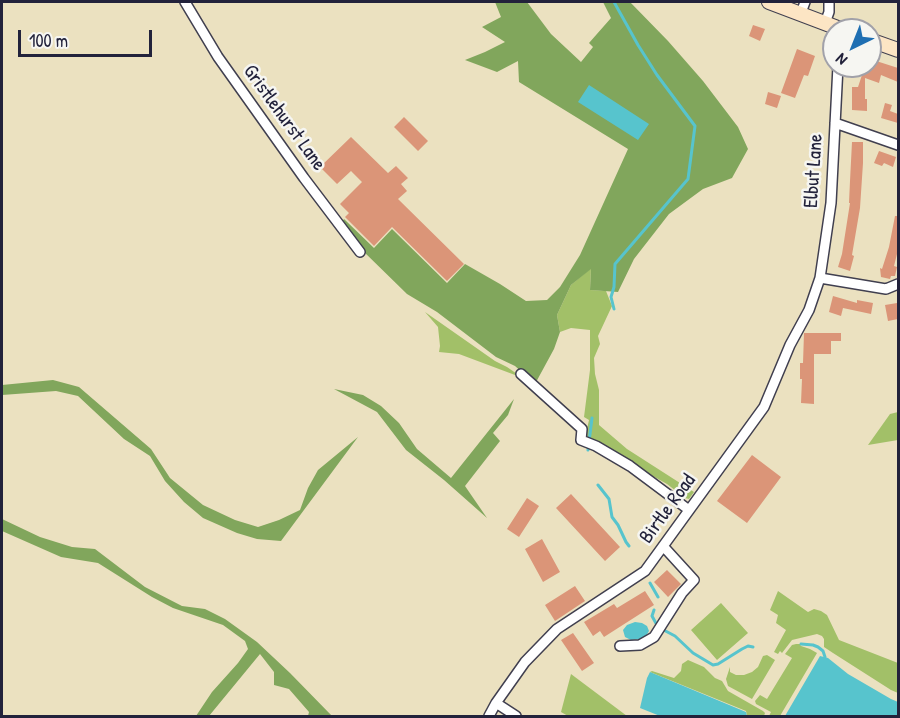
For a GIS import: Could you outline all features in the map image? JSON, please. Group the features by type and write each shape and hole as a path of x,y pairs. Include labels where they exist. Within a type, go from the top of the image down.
{"main road":[{"path":"769,2 803,7 822,21"},
{"path":"882,44 898,50"}],"street":[{"name":"Gristlehurst Lane","path":"185,2 218,57 360,252"},
{"path":"827,18 829,2"},
{"name":"Elbut Lane","path":"820,278 831,203 837,78"},
{"path":"835,123 898,145"},
{"path":"820,278 886,289 898,284"},
{"name":"Birtle Road","path":"489,717 496,703 525,662 557,629 645,571 764,407 790,345 809,310 820,278"},
{"path":"521,374 582,429 581,440 630,466 689,510"},
{"path":"620,646 640,645 650,641 658,634 681,593 694,580 663,546"},
{"path":"496,703 516,717"}],"green space":[{"path":"495,2 527,2 551,34 581,62 593,47 589,43 611,18 603,2 630,2 703,81 738,127 748,149 732,178 703,189 669,214 634,259 618,292 590,290 591,269 571,285 557,315 560,332 554,349 535,384 515,366 496,357 437,312 407,294 362,250 342,222 344,219 374,248 392,229 447,283 465,264 526,301 547,300 560,287 580,255 628,149 519,82 518,61 497,72 465,60 505,42 482,27 501,17"},
{"path":"591,268 590,290 606,291 612,306 598,336 600,344 594,358 599,390 599,425 627,449 694,492 689,499 667,484 585,438 589,420 584,417 590,370 590,330 571,328 560,332 557,315 571,285"},
{"path":"425,312 523,378 459,354 439,352 438,327"},
{"path":"53,380 79,387 151,449 170,478 203,505 235,520 258,527 300,510 318,470 358,437 281,541 257,539 203,518 165,481 150,456 124,439 78,396 56,391 2,395 2,385"},
{"path":"334,389 363,395 381,406 399,423 417,449 451,478 514,399 508,415 493,433 500,441 465,486 487,518 406,450 377,412"},
{"path":"898,412 898,440 868,445 890,414"},
{"path":"2,519 40,537 72,547 95,549 145,587 182,606 205,609 225,619 257,642 332,716 308,716 309,712 289,689 274,685 274,672 260,654 209,716 196,716 212,692 248,649 245,641 223,625 173,608 152,597 98,563 61,557 2,531"},
{"path":"778,591 808,612 814,609 827,615 839,640 898,663 898,693 824,647 824,639 817,634 792,640 782,653 774,652 786,630 776,623 778,615 770,610"},
{"path":"721,603 748,633 717,660 691,630"},
{"path":"796,644 817,653 780,716 769,716 771,712 756,704 755,701 760,695 767,699 792,658 785,654 792,645"},
{"path":"767,655 775,660 752,699 728,686 726,679 730,667 730,672 744,675 758,667 763,656"},
{"path":"688,660 704,667 715,678 722,681 728,691 763,711 764,716 747,716 746,711 650,672 674,678 681,671 682,664"},
{"path":"571,674 627,716 568,716 561,712"}],"water":[{"path":"589,85 649,124 638,140 578,102"},
{"path":"635,622 647,626 649,631 640,639 631,640 625,637 623,630 627,625"},
{"path":"820,656 828,658 848,674 898,702 898,716 785,716"},
{"path":"650,672 746,712 747,716 660,716 640,708"}],"building":[{"path":"753,25 765,29 760,41 749,36"},
{"path":"797,49 815,56 808,76 804,75 795,98 781,93"},
{"path":"882,63 898,68 898,82 882,75"},
{"path":"861,78 865,78 867,111 852,110 852,87 858,87"},
{"path":"865,78 880,78 879,83"},
{"path":"768,92 781,96 777,108 765,104"},
{"path":"885,103 892,105 890,111 898,114 898,123 881,118"},
{"path":"404,117 428,141 418,151 394,127"},
{"path":"351,137 388,173 396,166 408,178 401,184 407,191 398,199 464,264 447,281 392,227 374,246 345,217 349,213 340,204 362,182 351,171 337,184 320,167"},
{"path":"852,142 863,142 863,163 860,208 850,271 838,267 850,203"},
{"path":"879,151 896,157 893,167 884,163 882,166 874,163"},
{"path":"895,216 898,216 898,250 894,266 897,267 895,276 891,276 890,279 881,277 880,268 882,269 889,247"},
{"path":"833,296 857,303 857,300 873,303 871,314 843,308 841,316 829,312"},
{"path":"897,303 898,319 888,321 885,305"},
{"path":"804,333 841,333 841,341 831,341 831,354 814,354 814,404 801,403 800,363 803,363"},
{"path":"752,455 781,477 747,523 717,501"},
{"path":"571,494 620,547 605,561 556,508"},
{"path":"527,498 539,506 519,537 507,529"},
{"path":"542,539 560,572 543,582 525,549"},
{"path":"667,570 681,584 668,597 654,582"},
{"path":"575,586 585,601 555,621 545,605"},
{"path":"645,591 654,605 604,637 600,631 593,636 584,622 614,604 617,608"},
{"path":"573,633 594,663 582,671 561,640"}],"waterway":[{"path":"614,2 657,75 695,126 688,179 615,264 611,297 614,309"},
{"path":"588,450 592,418"},
{"path":"598,485 609,499 612,517 629,546"},
{"path":"650,583 658,597"},
{"path":"654,610 652,616 658,627 675,636 693,653 713,665 748,646 753,647"},
{"path":"801,644 818,647 823,651 825,657"}]}
